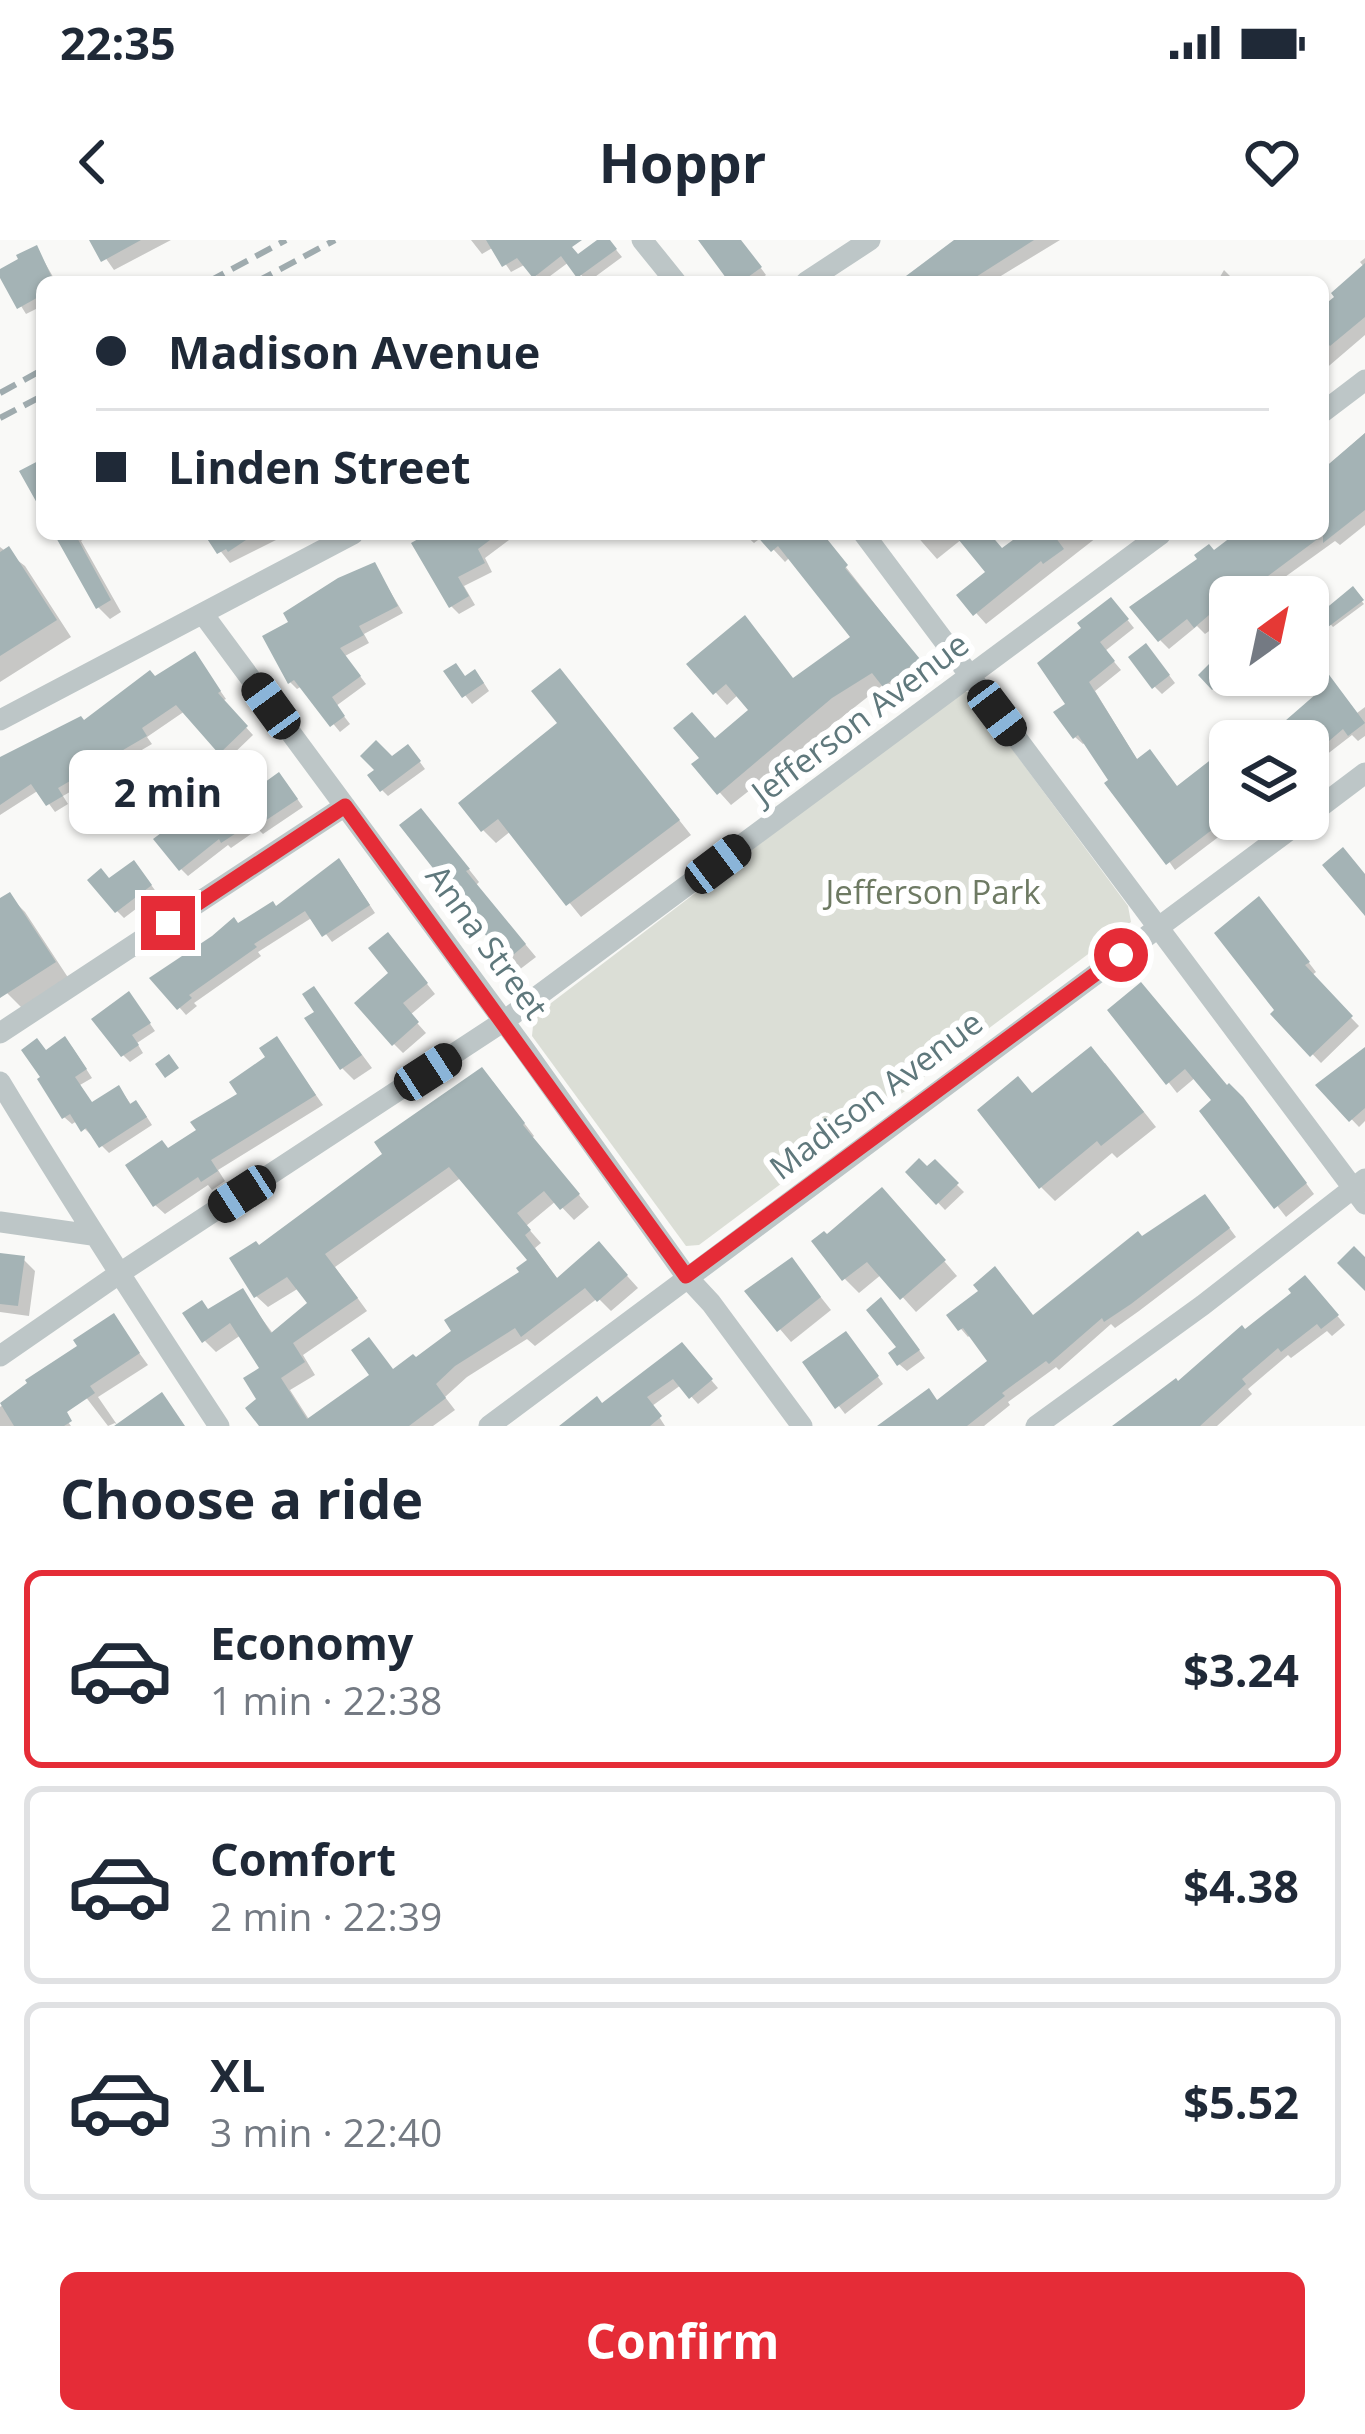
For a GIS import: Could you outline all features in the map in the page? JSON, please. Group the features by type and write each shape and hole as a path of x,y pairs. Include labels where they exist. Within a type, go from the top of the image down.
{"street":[{"path":"642,240 671,276"},
{"path":"815,276 870,240"},
{"path":"1329,407 1365,380"},
{"path":"0,720 342,540"},
{"path":"868,540 1361,1191 1036,1426"},
{"name":"Jefferson Avenue","path":"0,1356 504,1021 1153,540"},
{"name":"Anna Street","path":"203,614 686,1276 802,1426"},
{"name":"Madison Avenue","path":"1329,800 1365,773"},
{"path":"0,1033 345,806"},
{"name":"Madison Avenue","path":"488,1426 1275,840"},
{"path":"0,1082 92,1234 218,1426"},
{"path":"0,1222 92,1234"}],"green space":[{"name":"Jefferson Park","path":"959,692 970,692 1128,906 1131,922 699,1245 686,1246 532,1036 534,1016"}],"building":[{"path":"89,240 141,240 101,262"},
{"path":"486,240 582,240 572,247 578,254 597,240 610,240 617,249 580,276 561,256 536,276 517,258 502,267"},
{"path":"698,240 741,240 762,267 749,276 725,276"},
{"path":"954,240 1034,240 977,276 906,276"},
{"path":"37,245 51,276 36,276 36,298 17,309 0,278 0,269 18,259 16,255"},
{"path":"1365,263 1365,317 1330,346 1329,301 1334,297 1331,293"},
{"path":"1365,433 1365,510 1329,538 1329,464"},
{"path":"36,462 36,501 19,471"},
{"path":"57,540 78,540 111,600 96,609"},
{"path":"208,540 246,540 228,552 217,554"},
{"path":"490,540 478,549 485,563 458,577 469,596 449,608 411,543"},
{"path":"760,540 828,540 920,659 883,687 872,673 832,698 717,795 691,764 699,758 673,728 692,712 715,738 748,710 726,684 713,695 686,664 745,615 793,678 850,637 778,546 771,552"},
{"path":"959,540 995,540 1002,548 1013,540 1057,540 1064,549 1041,561 973,616 956,595 985,572"},
{"path":"1227,540 1316,540 1268,576 1209,576 1209,615 1194,628 1187,619 1158,642 1129,607 1197,559 1194,555 1209,544 1214,550"},
{"path":"9,546 57,620 0,656 0,552"},
{"path":"375,562 398,606 359,626 364,635 340,648 361,676 332,697 345,716 330,727 294,680 288,684 262,636 288,622 283,613 338,578"},
{"path":"1353,586 1364,600 1329,626 1329,606"},
{"path":"1111,597 1129,619 1100,642 1115,661 1089,682 1137,759 1150,749 1177,786 1209,761 1209,832 1166,865 1104,783 1108,780 1078,735 1073,739 1053,712 1065,704 1037,663 1081,628 1077,623"},
{"path":"1146,643 1170,675 1152,689 1128,657"},
{"path":"195,651 218,693 248,726 219,754 176,705 142,728 147,736 58,788 63,796 46,806 31,784 0,805 0,757 81,716 84,720 150,670 155,676"},
{"path":"456,663 465,676 475,669 484,683 462,698 443,671"},
{"path":"1209,664 1209,687 1198,675"},
{"path":"560,668 680,820 566,906 498,819 481,832 458,803 557,723 531,691"},
{"path":"1329,675 1365,723 1348,736 1343,729 1329,741 1329,720 1286,720 1314,696 1329,696"},
{"path":"376,740 392,756 408,744 421,761 380,792 367,775 374,770 360,756"},
{"path":"279,772 298,799 253,829 250,824 221,843 219,839 179,871 153,839 193,809 202,822 233,801 223,788 242,774 254,790"},
{"path":"421,808 526,944 506,961 399,825"},
{"path":"1343,847 1365,874 1365,916 1322,865"},
{"path":"339,858 370,905 322,937 305,911 254,944 257,947 189,995 192,998 177,1010 149,978 234,917 238,923 273,901 276,906"},
{"path":"134,860 152,885 115,913 87,880 101,868 109,878"},
{"path":"10,892 56,962 0,998 0,898"},
{"path":"1259,896 1310,962 1305,965 1353,1016 1310,1057 1270,1014 1274,1010 1214,933"},
{"path":"388,932 428,983 403,1003 419,1022 392,1046 354,1003 388,973 368,948"},
{"path":"1141,982 1227,1085 1243,1097 1307,1183 1274,1209 1199,1111 1211,1100 1185,1069 1166,1085 1107,1010"},
{"path":"314,986 362,1055 340,1070 304,1018 314,1012 302,994"},
{"path":"129,991 151,1023 132,1035 139,1045 121,1057 91,1019"},
{"path":"65,1036 87,1069 75,1077 92,1102 119,1085 130,1104 136,1100 147,1117 99,1148 70,1114 62,1119 21,1050 37,1038 46,1050"},
{"path":"277,1036 316,1095 211,1160 218,1171 201,1182 198,1177 153,1207 125,1165 162,1140 168,1148 196,1130 190,1122 237,1094 229,1082 265,1057 259,1048"},
{"path":"1091,1046 1144,1112 1101,1146 1097,1141 1039,1189 977,1110 1018,1076 1032,1093"},
{"path":"1365,1047 1365,1108 1349,1122 1315,1085"},
{"path":"169,1054 179,1068 165,1078 155,1064"},
{"path":"482,1067 580,1194 560,1210 544,1191 517,1213 531,1230 525,1235 557,1278 599,1241 628,1275 597,1302 585,1288 521,1337 515,1328 455,1366 436,1384 446,1398 409,1426 259,1426 245,1408 256,1399 243,1378 259,1368 230,1323 202,1343 182,1313 202,1300 208,1309 243,1288 271,1333 307,1303 287,1277 254,1298 229,1258 256,1241 259,1245 382,1154 374,1142","holes":["449,1167 527,1260 516,1268 519,1272 444,1320 451,1331 393,1369 369,1337 351,1350 369,1375 307,1419 281,1378 305,1362 293,1343 358,1298 325,1254"]},
{"path":"919,1158 927,1166 935,1159 959,1183 936,1205 905,1172"},
{"path":"882,1187 946,1260 900,1300 867,1262 842,1281 811,1241 824,1231 827,1234"},
{"path":"1205,1194 1230,1228 1131,1304 1104,1322 1102,1318 1049,1364 1046,1361 1002,1393 1005,1396 967,1426 877,1426 929,1388 937,1400 987,1361 963,1328 958,1331 946,1315 978,1291 973,1285 995,1266 1033,1315 1138,1231 1142,1236"},
{"path":"1354,1246 1365,1257 1365,1291 1337,1263"},
{"path":"0,1253 25,1256 18,1306 0,1304"},
{"path":"792,1257 821,1297 777,1332 744,1291"},
{"path":"1305,1275 1339,1315 1321,1329 1317,1324 1281,1352 1278,1348 1200,1426 1112,1426 1176,1378 1178,1381 1242,1325 1245,1329 1291,1293 1288,1289"},
{"path":"881,1297 920,1350 897,1366 888,1353 896,1347 866,1310"},
{"path":"114,1313 140,1353 90,1386 95,1393 67,1412 72,1421 64,1426 14,1426 0,1403 25,1380 77,1346 73,1340"},
{"path":"846,1331 879,1376 835,1409 802,1362"},
{"path":"682,1342 713,1379 689,1399 673,1379 647,1397 662,1416 650,1426 559,1426 597,1396 602,1403"},
{"path":"162,1392 185,1426 114,1426"}],"railway":[{"path":"219,276 286,240"},
{"path":"267,276 335,240"},
{"path":"0,393 36,373"},
{"path":"0,418 36,399"}],"route":[{"path":"168,923 345,806 686,1276 1121,955"}]}
